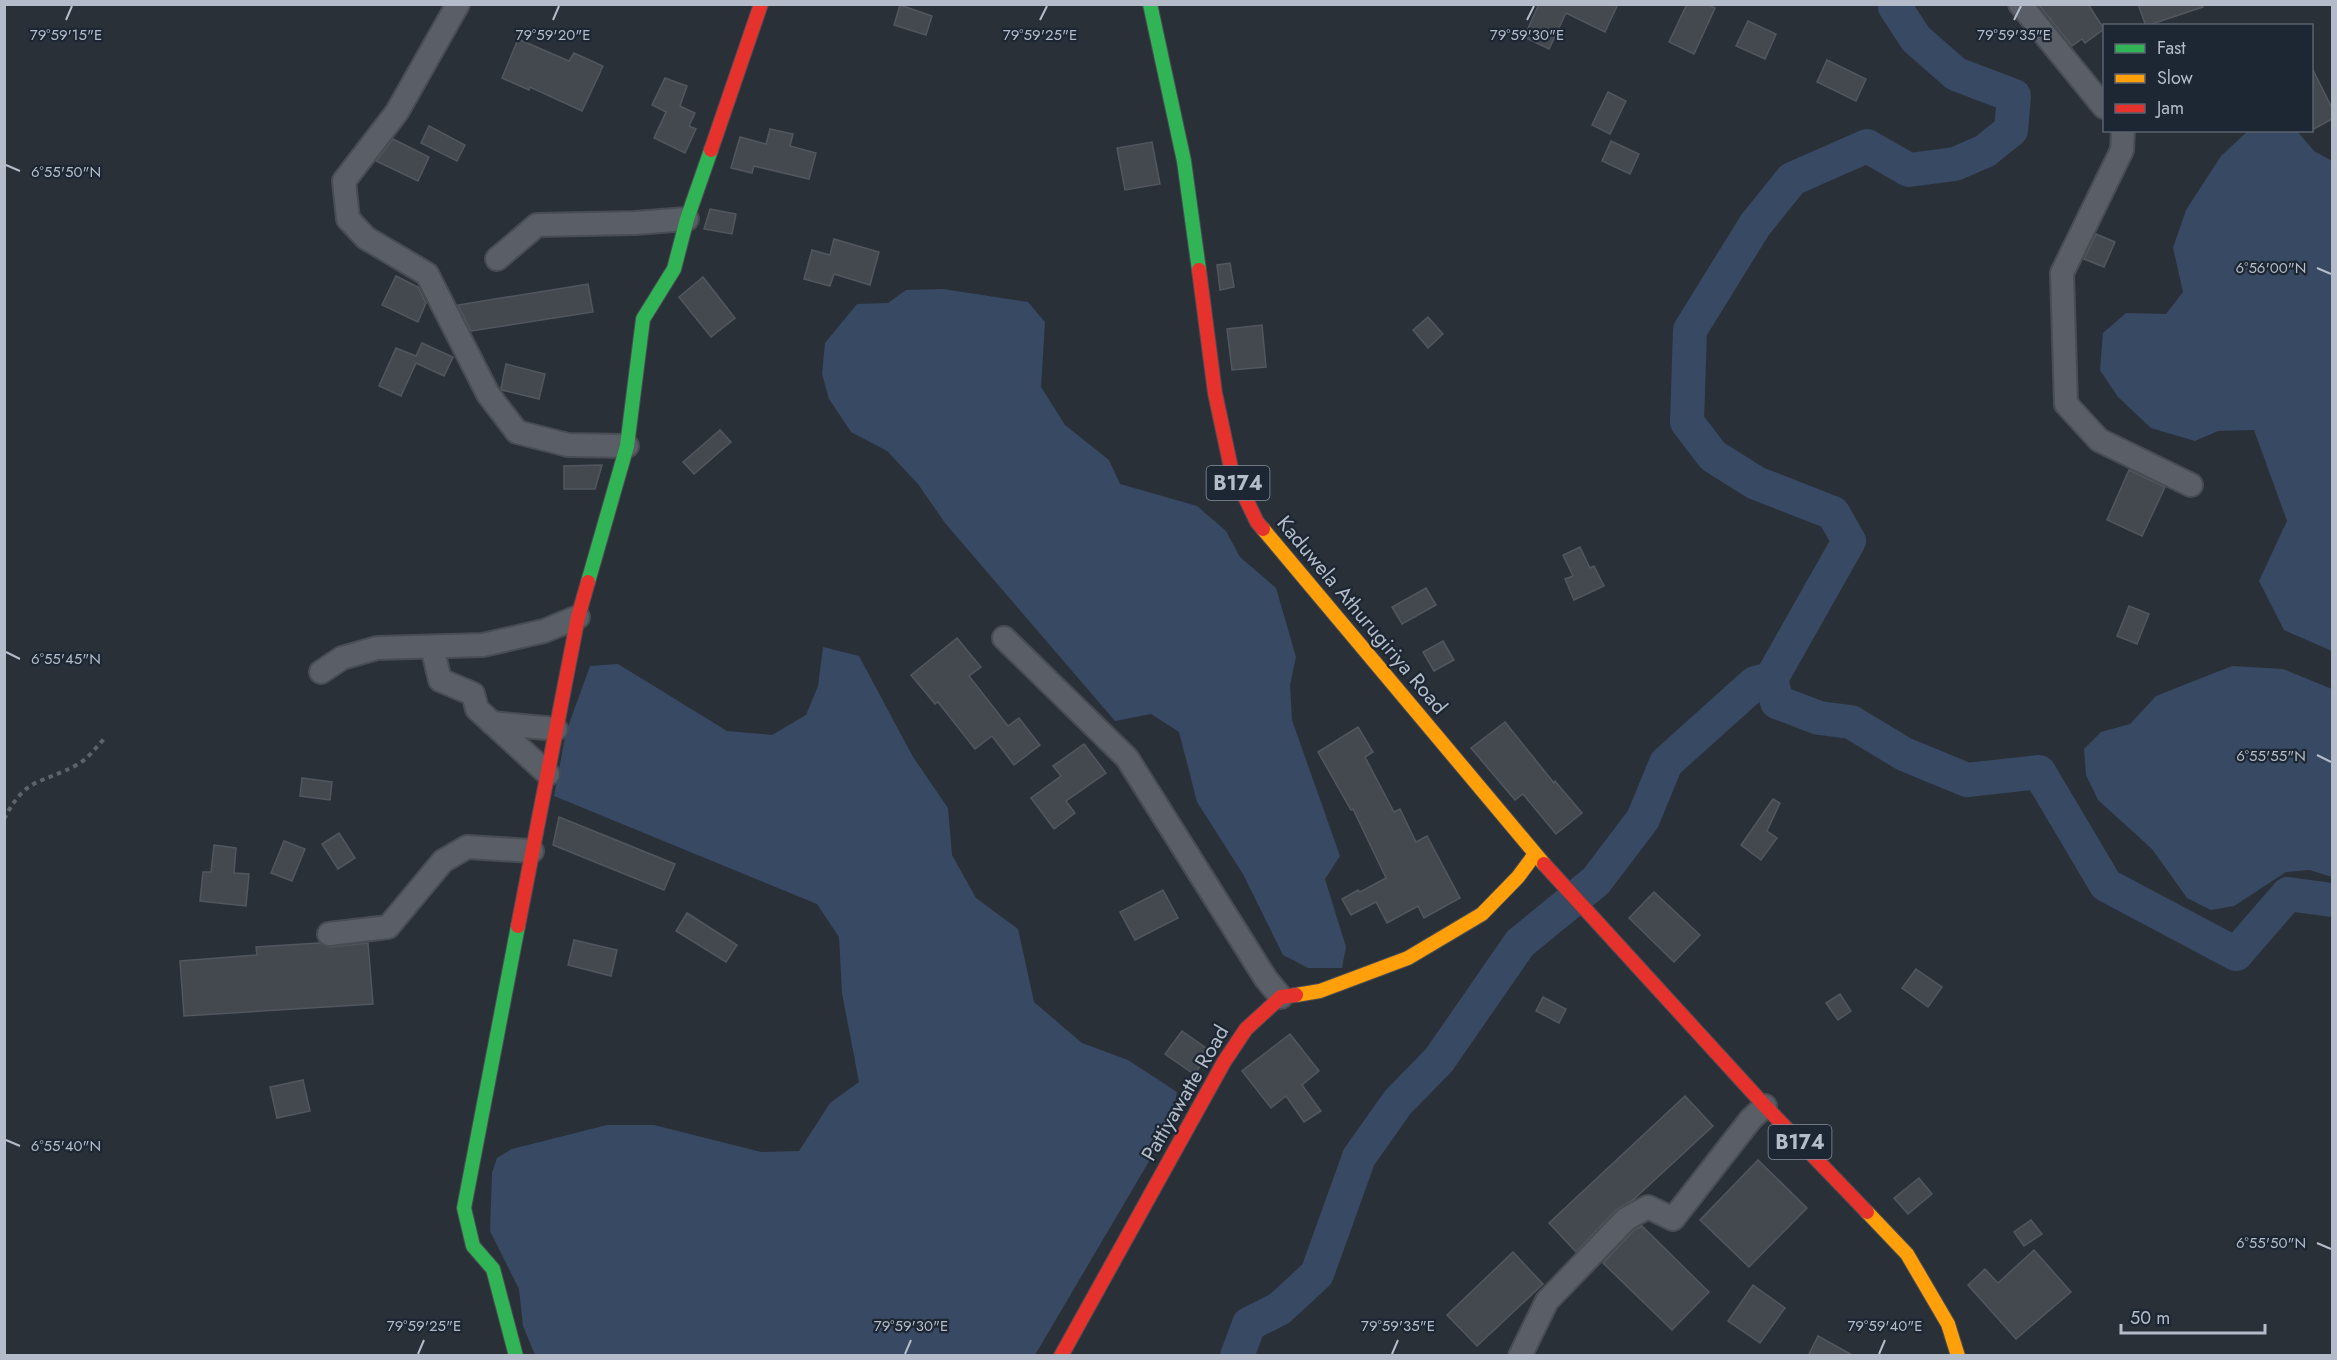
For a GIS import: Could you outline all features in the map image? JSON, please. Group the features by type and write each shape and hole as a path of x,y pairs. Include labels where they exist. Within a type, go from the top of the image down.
{"street":[{"path":"458,4 397,112 344,181 348,219 366,238 427,274 488,394 517,432 568,445 627,446"},
{"path":"516,1356 493,1269 473,1246 464,1208 578,617 627,446 643,319 674,269 687,219 761,4"},
{"name":"Kaduwela Athurugiriya Road","path":"1150,4 1184,161 1215,393 1231,468 1257,522 1539,858 1765,1106"},
{"path":"2020,4 2103,106"},
{"path":"2123,132 2122,150 2062,273 2066,404 2099,440 2191,485"},
{"path":"497,259 537,225 635,223 687,219"},
{"path":"321,672 342,658 377,648 483,645 544,631 578,617"},
{"path":"1004,638 1127,758 1266,979 1281,997 1320,992 1408,958 1482,914 1539,858"},
{"path":"432,647 441,680 473,694 477,709 548,774"},
{"path":"492,723 556,729"},
{"path":"329,934 388,927 443,861 467,847 532,851"},
{"name":"Pattiyawatte Road","path":"1061,1356 1224,1062 1246,1029 1281,997"},
{"path":"1520,1356 1547,1301 1626,1219 1648,1207 1674,1219 1751,1119 1765,1106"},
{"name":"B174","path":"1765,1106 1907,1254 1947,1324 1958,1356"}],"path":[{"path":"4,819 13,801 30,784 79,764 105,738"}],"water":[{"path":"2247,132 2298,132 2314,151 2332,161 2332,651 2284,630 2259,581 2287,521 2254,430 2218,431 2195,441 2151,428 2118,397 2100,370 2103,333 2126,313 2166,314 2183,292 2173,248 2186,210 2221,156"},
{"path":"943,289 1028,302 1045,322 1041,387 1065,425 1109,460 1120,484 1197,506 1226,531 1240,557 1276,588 1296,657 1290,685 1292,720 1340,856 1325,879 1346,947 1342,968 1308,968 1283,955 1243,874 1197,802 1179,732 1151,714 1115,721 945,523 918,484 887,451 851,432 829,399 822,374 825,343 857,304 888,303 906,290"},
{"path":"823,647 859,656 913,757 948,808 952,855 976,898 1018,929 1034,1002 1082,1043 1128,1060 1177,1092 1171,1124 1035,1355 535,1355 523,1326 519,1289 490,1231 492,1173 497,1158 512,1149 607,1125 654,1125 761,1152 799,1151 830,1103 859,1082 842,993 839,937 817,904 554,796 566,732 590,666 618,664 727,731 772,735 806,715 818,686"},
{"path":"2232,666 2283,669 2332,689 2332,877 2310,870 2286,872 2234,906 2211,910 2187,898 2152,849 2098,800 2086,775 2084,749 2101,732 2130,724 2156,696"}],"building":[{"path":"1539,4 1618,4 1605,32 1566,13 1549,49 1524,37"},
{"path":"1687,4 1707,4 1715,8 1694,54 1669,42"},
{"path":"2038,4 2088,4 2103,30 2085,43 2082,39 2072,46"},
{"path":"2138,4 2202,4 2203,7 2152,24 2145,24"},
{"path":"900,5 932,16 926,35 894,25"},
{"path":"1748,21 1776,34 1765,59 1736,46"},
{"path":"518,39 569,61 574,53 603,66 582,111 530,87 529,90 502,78"},
{"path":"1827,60 1866,79 1856,101 1817,82"},
{"path":"2313,70 2332,108 2332,119 2313,129"},
{"path":"665,78 687,86 680,106 695,113 689,126 696,129 685,153 654,138 666,112 652,105"},
{"path":"1608,92 1626,101 1610,134 1592,125"},
{"path":"429,126 465,145 457,161 421,143"},
{"path":"770,129 793,134 790,146 816,153 809,179 754,166 752,173 731,168 740,137 766,144"},
{"path":"393,139 429,157 418,181 376,161"},
{"path":"1611,141 1639,154 1630,174 1602,161"},
{"path":"1152,142 1160,184 1125,190 1117,148"},
{"path":"710,209 736,214 732,234 704,229"},
{"path":"2096,234 2115,242 2104,267 2084,259"},
{"path":"834,239 879,252 870,285 834,274 830,286 804,279 812,250 830,255"},
{"path":"1230,263 1234,287 1220,290 1217,265"},
{"path":"396,276 418,287 426,303 418,322 382,305"},
{"path":"703,277 735,318 711,337 679,297"},
{"path":"588,284 593,312 471,331 458,305"},
{"path":"1428,317 1443,334 1428,348 1413,330"},
{"path":"1262,325 1266,367 1232,370 1227,329"},
{"path":"422,343 453,357 444,376 416,363 401,396 379,386 396,348 416,356"},
{"path":"506,364 545,374 539,399 502,390"},
{"path":"720,430 731,442 694,474 683,462"},
{"path":"602,465 595,489 564,489 564,466"},
{"path":"2129,470 2165,487 2142,536 2107,520"},
{"path":"1580,547 1590,568 1594,566 1604,586 1574,600 1565,579 1573,576 1563,555"},
{"path":"1426,588 1436,605 1402,624 1392,607"},
{"path":"2129,606 2149,614 2137,644 2117,636"},
{"path":"957,638 981,667 969,676 1008,726 1019,718 1040,745 1014,765 992,736 975,749 938,702 935,704 911,675"},
{"path":"1443,641 1454,660 1434,671 1423,652"},
{"path":"1505,722 1554,783 1555,781 1582,813 1556,834 1523,794 1515,800 1471,748"},
{"path":"1358,727 1373,752 1365,757 1394,812 1400,809 1416,842 1427,836 1460,898 1424,918 1418,906 1387,923 1376,902 1351,915 1342,899 1386,878 1353,809 1351,810 1318,752"},
{"path":"1084,744 1106,773 1066,801 1075,813 1054,829 1031,798 1061,776 1053,766"},
{"path":"302,778 332,782 330,800 300,796"},
{"path":"1773,799 1780,803 1767,831 1777,838 1761,860 1741,845"},
{"path":"559,817 675,864 664,890 553,845"},
{"path":"339,833 355,858 338,869 322,844"},
{"path":"284,841 305,849 292,881 271,873"},
{"path":"214,845 236,848 234,873 249,874 246,906 200,901 203,872 211,872"},
{"path":"1163,890 1178,918 1135,940 1120,912"},
{"path":"1654,892 1700,935 1674,962 1629,918"},
{"path":"687,913 737,945 726,962 676,931"},
{"path":"574,940 617,950 611,976 568,965"},
{"path":"319,943 330,947 368,943 373,1004 184,1016 180,961 257,955 256,947"},
{"path":"1916,969 1942,987 1928,1007 1902,988"},
{"path":"1840,994 1851,1011 1838,1020 1826,1003"},
{"path":"1543,997 1566,1009 1559,1023 1536,1011"},
{"path":"1182,1031 1209,1050 1195,1075 1165,1054"},
{"path":"1290,1034 1319,1071 1302,1085 1321,1111 1304,1122 1286,1096 1271,1108 1242,1071"},
{"path":"303,1080 310,1111 277,1118 270,1087"},
{"path":"1685,1096 1713,1126 1633,1200 1616,1210 1576,1252 1549,1223"},
{"path":"1758,1160 1807,1208 1749,1267 1700,1220"},
{"path":"1919,1178 1932,1194 1908,1214 1894,1198"},
{"path":"2031,1220 2042,1234 2024,1246 2014,1232"},
{"path":"1642,1226 1709,1292 1672,1330 1603,1263 1634,1230"},
{"path":"2034,1250 2071,1292 2016,1339 1968,1285 1985,1269 1998,1283"},
{"path":"1513,1252 1543,1284 1477,1346 1447,1315"},
{"path":"1753,1285 1785,1308 1760,1343 1728,1321"},
{"path":"1818,1336 1854,1356 1808,1356"}],"waterway":[{"path":"1895,4 1916,39 1956,74 2014,96 2011,130 1985,151 1955,164 1909,170 1867,146 1792,179 1755,225 1690,330 1687,422 1713,456 1756,483 1833,513 1849,541 1771,679 1777,702 1819,718 1851,722 1904,754 1967,780 2039,772 2106,885 2236,954 2288,894 2332,900"},
{"path":"1237,1356 1249,1324 1279,1309 1317,1274 1359,1157 1398,1102 1439,1060 1520,943 1596,881 1643,819 1666,763 1755,683 1771,679"}],"traffic: fast":[{"path":"1150,4 1184,161 1199,270"},
{"path":"588,582 627,446 643,319 674,269 687,219 711,150"},
{"path":"516,1356 493,1269 473,1246 464,1208 518,926"}],"traffic: slow":[{"path":"1263,529 1544,864"},
{"path":"1296,995 1320,991 1408,958 1482,914 1518,877 1535,854"},
{"path":"1867,1212 1907,1254 1948,1324 1958,1356"}],"traffic: jam":[{"path":"711,150 761,4"},
{"path":"1199,270 1215,393 1231,468 1257,522 1263,529"},
{"path":"518,926 578,617 588,582"},
{"path":"1544,864 1765,1106 1867,1212"},
{"path":"1061,1356 1224,1062 1246,1029 1281,997 1296,995"}]}
